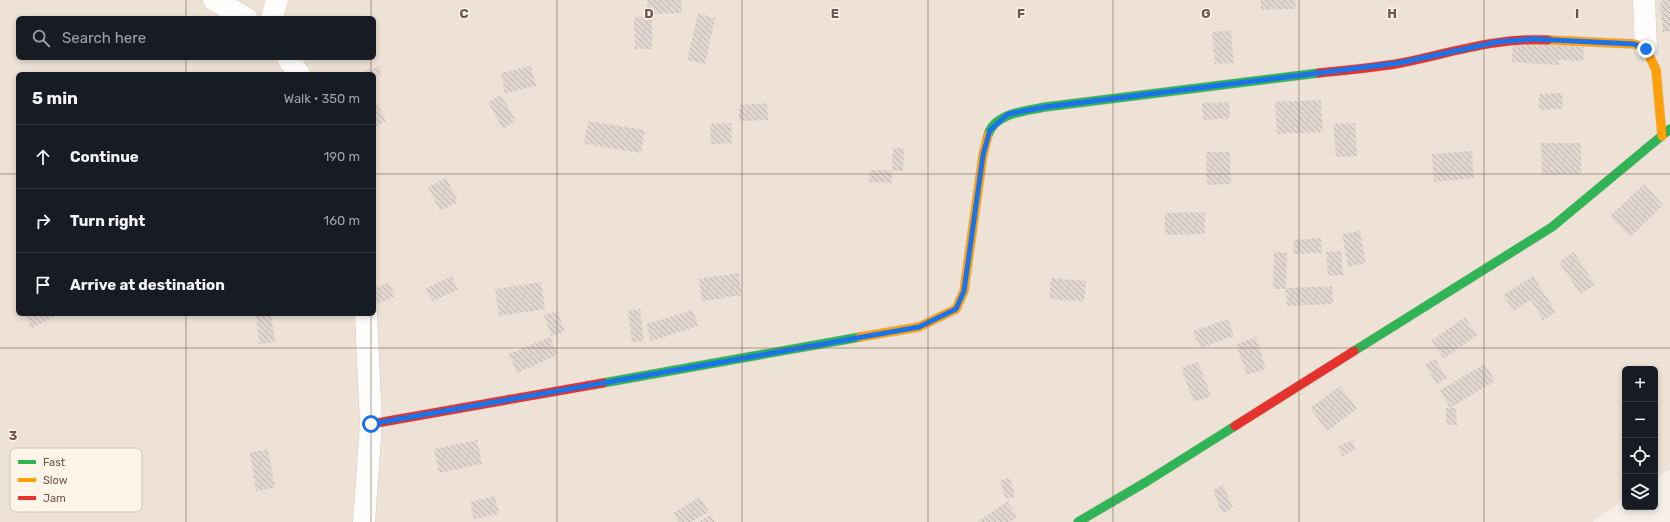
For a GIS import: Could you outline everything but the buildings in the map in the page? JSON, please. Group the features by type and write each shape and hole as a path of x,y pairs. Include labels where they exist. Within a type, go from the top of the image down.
{"street":[{"path":"214,0 242,16"},
{"path":"273,16 277,0"},
{"path":"1644,0 1646,49 1656,70 1662,136"},
{"path":"371,424 919,327 938,318 956,309 964,291 983,155 990,130 1008,114 1045,107 1399,63 1497,42 1533,39 1634,44 1646,49"},
{"path":"289,60 298,72"},
{"path":"1078,522 1146,482 1552,227 1670,129"},
{"path":"364,522 371,424 366,316"}],"shaded area":[{"path":"0,0 1670,0 1670,469 1658,477 1658,366 1622,366 1622,501 1592,522 0,522"}],"traffic: fast":[{"path":"988,135 991,128 997,122 1012,114 1045,107 1319,73"},
{"path":"1354,351 1552,227 1670,129"},
{"path":"603,383 860,337"},
{"path":"1078,522 1146,482 1235,426"}],"traffic: slow":[{"path":"1548,40 1635,44 1646,49 1656,70 1662,136"},
{"path":"860,337 919,327 956,309 964,291 983,155 988,135"}],"traffic: jam":[{"path":"1319,73 1391,65 1492,43 1548,40"},
{"path":"1235,426 1354,351"},
{"path":"371,424 603,383"}],"route":[{"path":"371,424 919,327 938,318 956,309 964,291 983,155 990,130 1008,114 1045,107 1399,63 1497,42 1533,39 1634,44 1646,49"}]}
